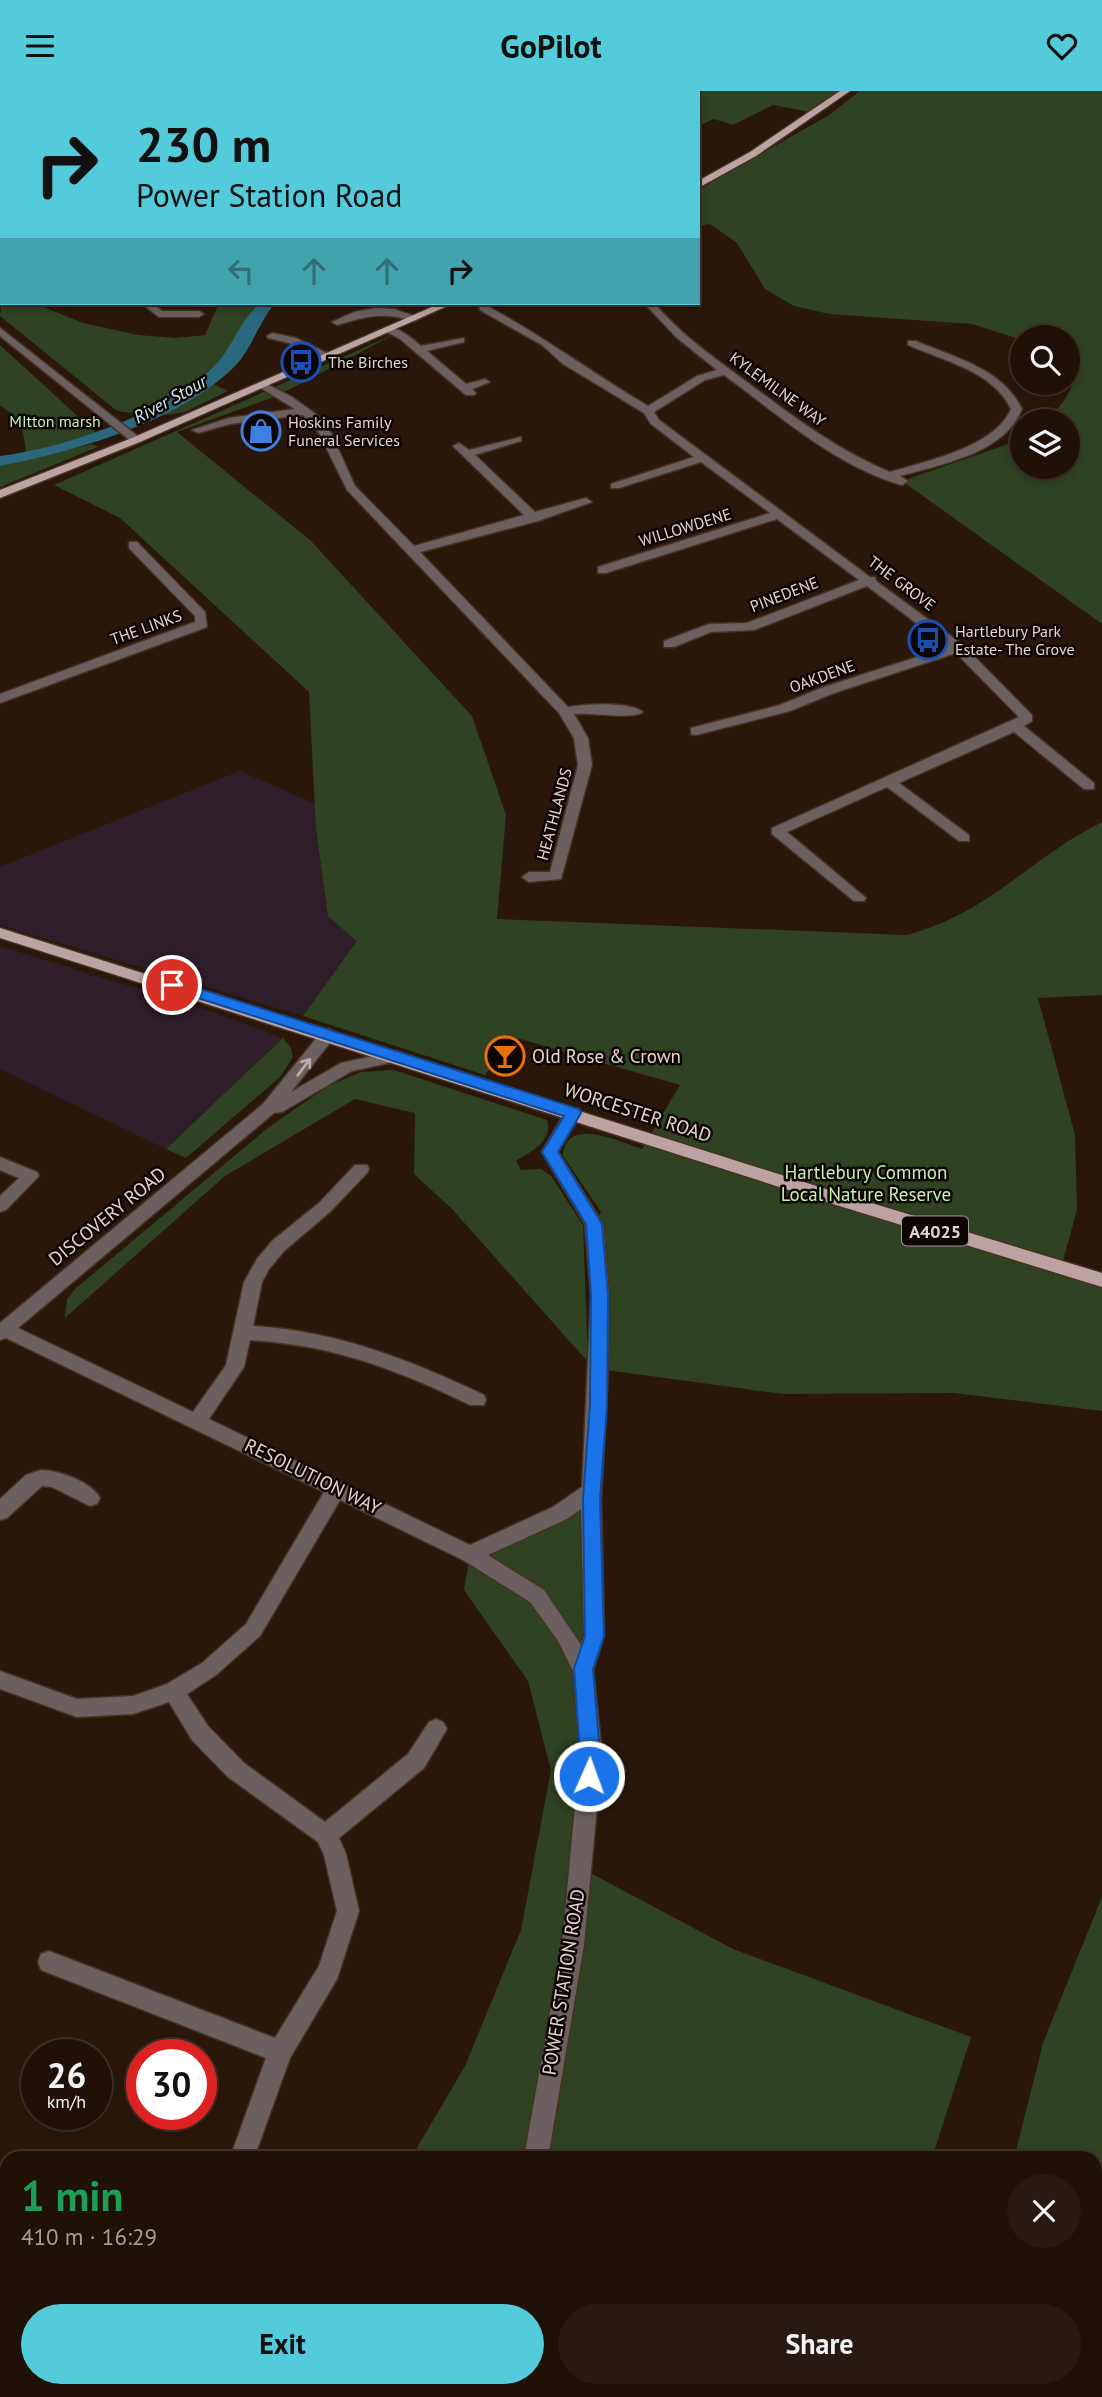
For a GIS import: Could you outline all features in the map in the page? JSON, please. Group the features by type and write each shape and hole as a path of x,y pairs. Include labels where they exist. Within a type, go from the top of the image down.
{"main road":[{"path":"700,184 753,154 846,91"},
{"path":"0,494 132,437 263,385 444,305"},
{"name":"WORCESTER ROAD","path":"0,933 329,1034 948,1235 1102,1280"}],"street":[{"path":"148,305 159,314 199,314"},
{"name":"THE GROVE","path":"484,305 484,308 546,343 567,362 648,411 655,422 958,648 1027,717 1015,726"},
{"name":"KYLEMILNE WAY","path":"651,305 682,340 815,436 902,481"},
{"path":"337,322 366,311 381,309 415,318"},
{"path":"389,330 419,350 466,391 485,382"},
{"path":"0,331 132,437"},
{"path":"272,336 328,356"},
{"path":"419,350 460,340"},
{"path":"888,475 1000,435 1015,416 1010,394 997,384 915,348"},
{"path":"648,411 701,378 726,371"},
{"path":"263,385 304,411 325,433 338,470 351,488 565,711 590,708 636,712"},
{"path":"198,430 229,421 304,411"},
{"path":"517,439 463,450 534,518"},
{"path":"615,487 704,457"},
{"path":"409,551 586,502"},
{"name":"WILLOWDENE","path":"602,569 779,514"},
{"name":"THE LINKS","path":"0,699 202,624 201,615 133,545"},
{"name":"PINEDENE","path":"669,644 709,628 749,627 870,580"},
{"name":"OAKDENE","path":"696,731 785,708 829,690 958,648"},
{"name":"HEATHLANDS","path":"529,877 556,876 585,765 581,738 565,711"},
{"path":"859,898 777,831 1015,726 1089,786"},
{"path":"889,782 964,838"},
{"name":"DISCOVERY ROAD","path":"2,1331 242,1132 296,1078 329,1034"},
{"path":"328,1077 346,1056 346,1040"},
{"name":"DISCOVERY ROAD","path":"242,1132 328,1077 360,1063 397,1056"},
{"name":"POWER STATION ROAD","path":"537,2151 573,1945 591,1753 583,1669 594,1636 592,1491 599,1344 594,1224 550,1152 573,1113"},
{"path":"0,1163 30,1176 0,1206"},
{"path":"198,1420 235,1367 253,1282 263,1263 278,1246 326,1207 361,1169"},
{"name":"RESOLUTION WAY","path":"2,1331 198,1420 470,1553 537,1596 565,1635 583,1669"},
{"path":"244,1333 310,1338 366,1350 477,1399"},
{"path":"0,1512 33,1479 50,1476 90,1499"},
{"path":"0,1680 77,1708 133,1705 174,1691 209,1669 253,1630 337,1488"},
{"path":"470,1553 561,1513 592,1491"},
{"path":"174,1691 200,1733 236,1770 326,1835 335,1854 348,1911 329,1971 280,2052 245,2151"},
{"path":"326,1835 416,1761 436,1729"},
{"path":"50,1962 280,2052"}],"shaded area":[{"path":"240,771 316,804 316,828 358,941 303,1016 0,925 0,867"},
{"path":"0,946 216,1013 283,1038 166,1149 0,1069"}],"green space":[{"path":"700,91 838,91 810,112 773,105 733,125 714,119 700,125"},
{"path":"860,91 1102,91 1102,624 902,481 1010,443 1010,479 1080,479 1080,409 1057,409 1067,395 1080,395 1080,325 1010,325 1010,336 972,324 829,314 794,306 765,289 737,243 710,224 700,226 700,189 829,115"},
{"path":"1,305 39,305 83,323 138,335 176,338 205,335 218,305 258,305 215,365 189,385 140,414 117,411 0,316"},
{"name":"Hartlebury Common Local Nature Reserve","path":"397,333 277,396 177,432 310,540 472,716 506,815 497,919 906,935 961,914 1102,822 1102,995 1038,998 1075,1135 1077,1210 1061,1268 1102,1280 1102,1411 954,1393 783,1394 599,1369 594,1224 601,1212 563,1156 566,1144 573,1137 583,1134 608,1137 642,1149 680,1085 506,1035 491,1054 499,1057 485,1075 303,1016 357,941 328,916 316,828 309,692 120,518 54,485"},
{"name":"MItton marsh","path":"0,345 96,433 26,453 20,425 13,415 0,406"},
{"path":"213,384 228,391 185,412 157,416"},
{"path":"92,444 98,447 0,487 0,466"},
{"path":"283,1038 291,1048 293,1057 280,1077 186,1158 166,1149"},
{"path":"394,1070 547,1120 548,1128 544,1140 516,1161 521,1170 541,1169 551,1176 583,1225 588,1362 452,1209 414,1174 415,1113 355,1099 225,1176 65,1318 67,1299 75,1289 269,1127 328,1086 361,1072"},
{"path":"592,1491 581,1868 733,1949 971,2037 934,2151 415,2151 465,2066 521,1930 551,1770 528,1681 464,1590 470,1554"},
{"path":"1102,1897 1102,2151 1016,2151 1043,2043"}],"water":[{"name":"River Stour","path":"258,305 274,305 235,366 212,386 185,403 156,418 93,443 0,466 0,456 85,436 145,412 172,397 216,364"}],"place":[{"name":"The Birches","path":"301,362"},
{"name":"Hoskins Family Funeral Services","path":"261,431"},
{"name":"Hartlebury Park Estate- The Grove","path":"928,640"},
{"name":"Old Rose & Crown","path":"505,1056"}],"route":[{"path":"172,985 573,1113 550,1152 594,1224 600,1295 598,1405 592,1499 594,1636 583,1669 591,1753 589,1776"}]}
